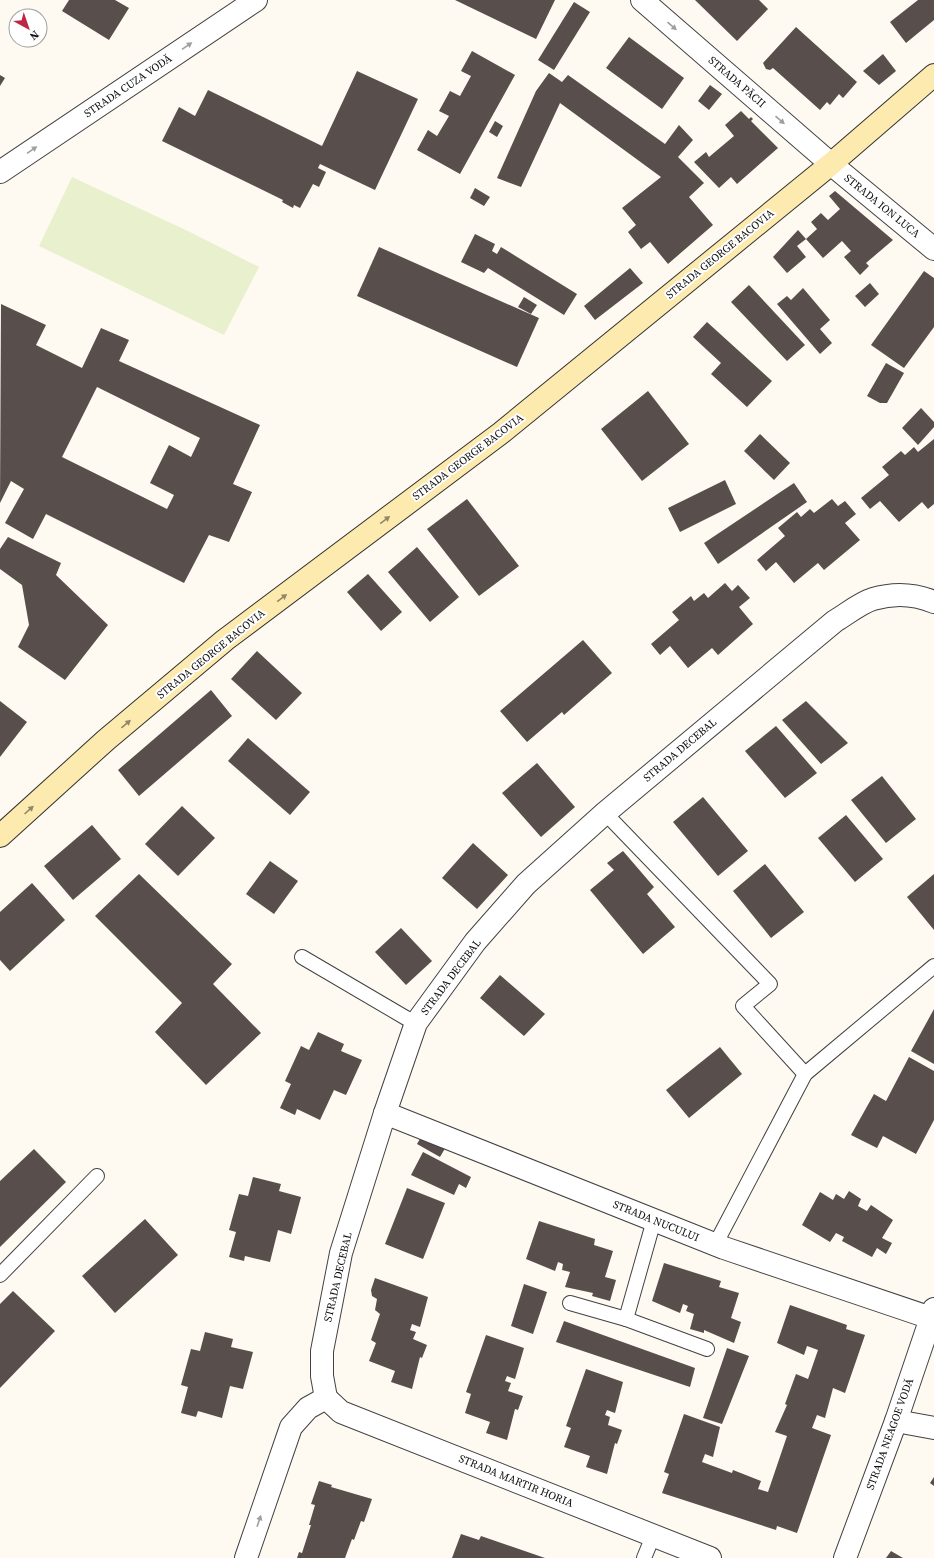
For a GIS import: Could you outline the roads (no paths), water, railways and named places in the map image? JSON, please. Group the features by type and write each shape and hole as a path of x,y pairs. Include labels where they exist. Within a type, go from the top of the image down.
{"street":[{"name":"STRADA CUZA VODĂ","path":"0,172 256,0"},
{"name":"STRADA PĂCII","path":"642,0 831,164"},
{"name":"STRADA GEORGE BACOVIA","path":"0,836 106,740 225,640 500,433 831,164 934,75"},
{"name":"STRADA ION LUCA","path":"831,164 934,249"},
{"name":"STRADA DECEBAL","path":"326,1398 322,1376 322,1351 341,1253 384,1113 416,1023 475,942 526,884 605,813 836,621 872,600 896,595 925,598 934,602"},
{"name":"STRADA NUCULUI","path":"384,1113 715,1245 932,1314"},
{"name":"STRADA NEAGOE VODĂ","path":"845,1558 896,1421 932,1314"},
{"name":"STRADA MARTIR HORIA","path":"326,1398 341,1412 710,1558"},
{"path":"246,1558 291,1427 308,1408 326,1398"},
{"path":"896,1421 934,1428"}],"lane":[{"path":"605,813 770,984 742,1006 805,1074"},
{"path":"302,957 416,1023"},
{"path":"715,1245 805,1074 934,966"},
{"path":"0,1275 97,1176"},
{"path":"626,1319 654,1220"},
{"path":"570,1303 626,1319 707,1349"},
{"path":"644,1558 653,1536"}]}
